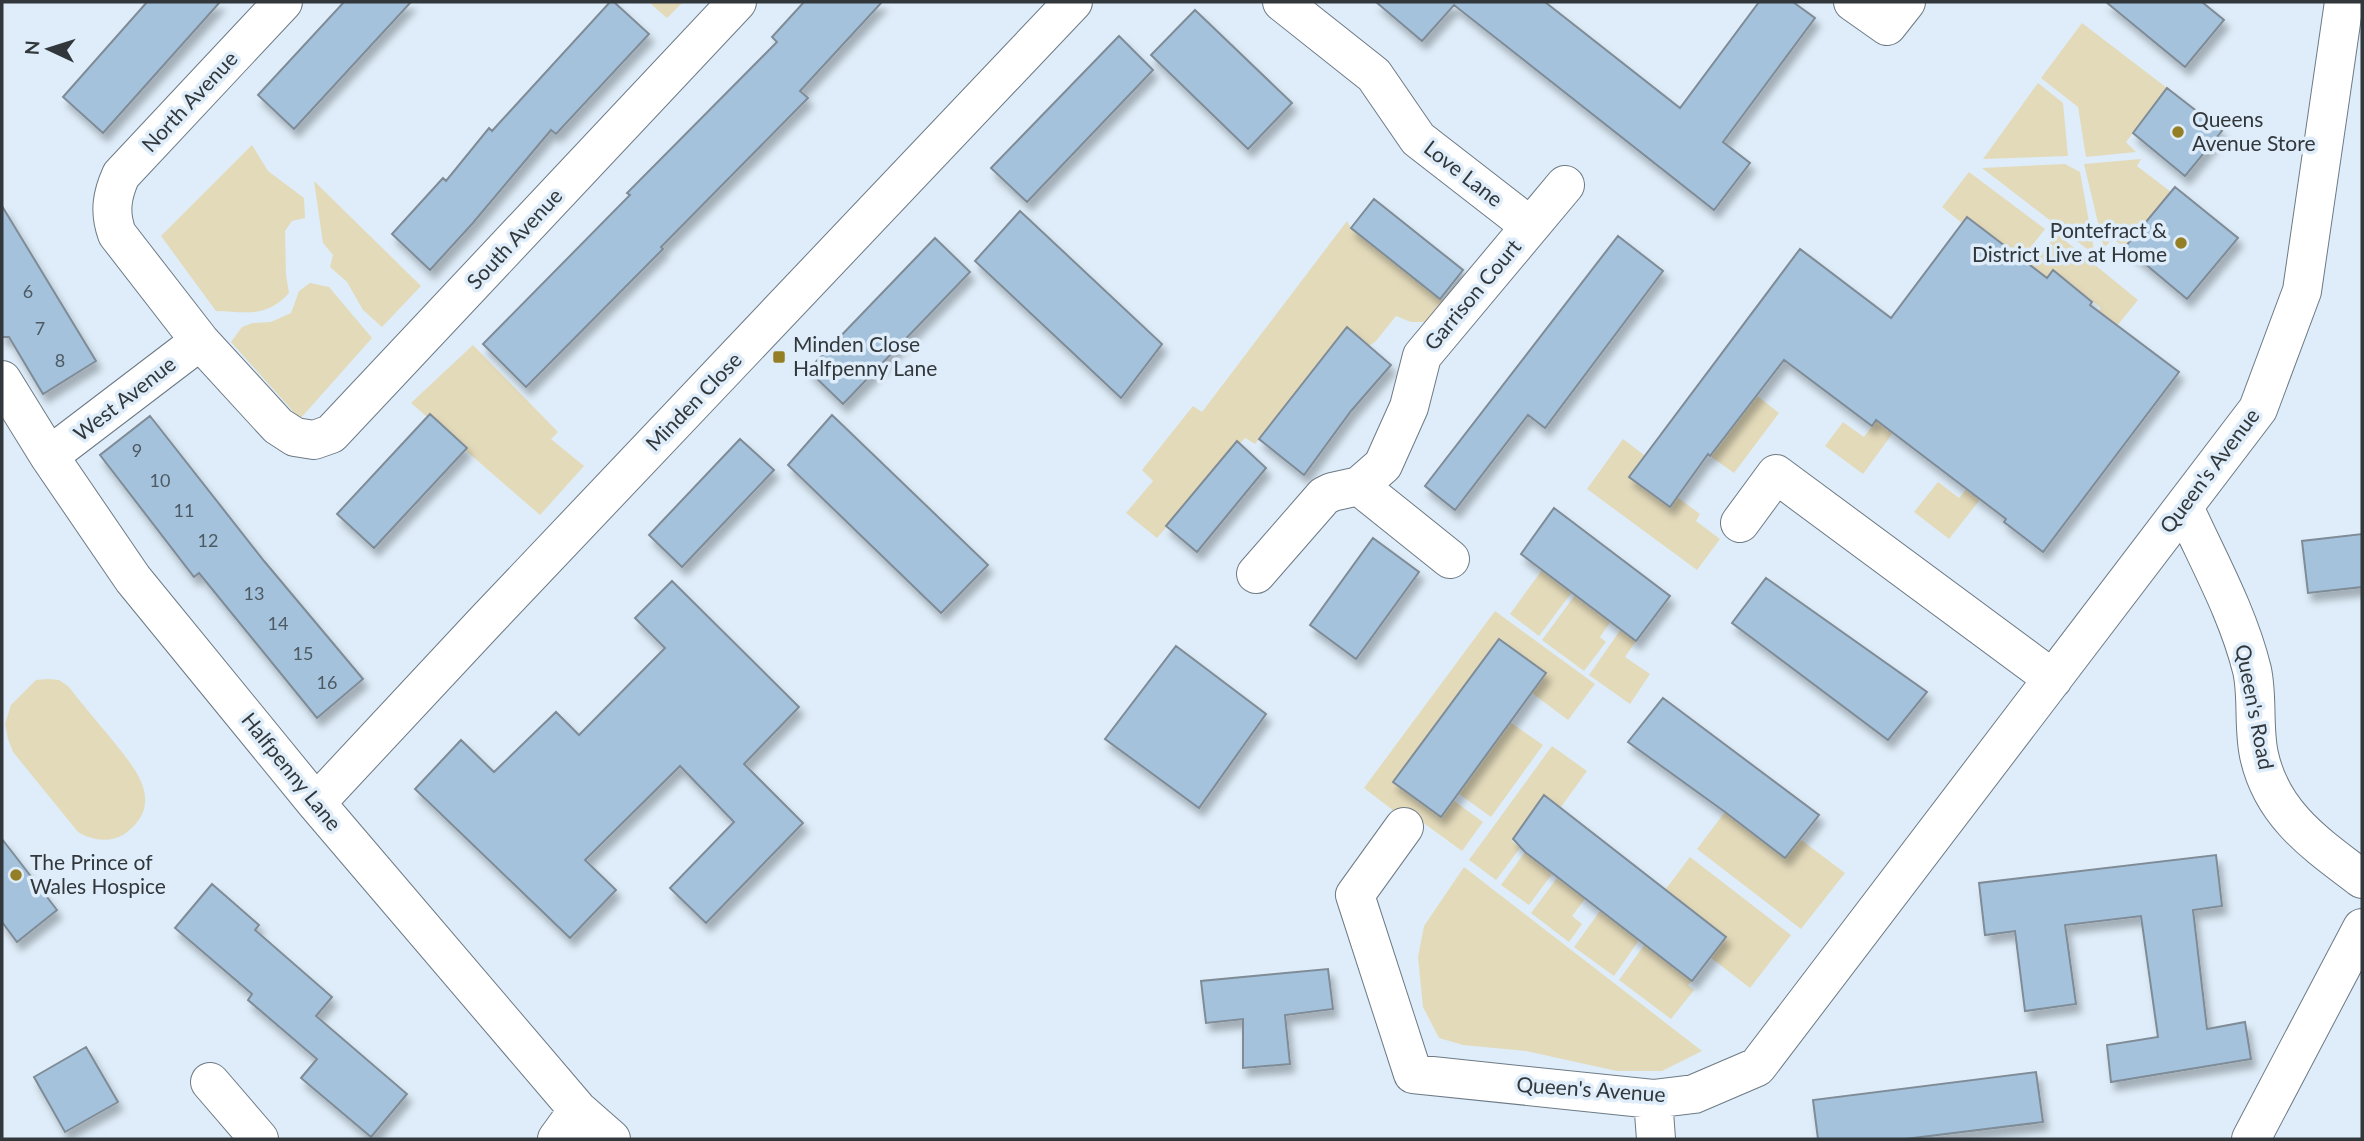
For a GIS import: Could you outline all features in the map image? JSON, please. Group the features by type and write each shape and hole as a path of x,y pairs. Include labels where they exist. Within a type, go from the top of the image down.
{"street":[{"name":"North Avenue","path":"200,341 117,234 112,210 113,194 121,175 283,2"},
{"name":"South Avenue","path":"200,341 278,426 295,436 314,440 331,434 737,2"},
{"name":"Minden Close","path":"316,803 1073,2"},
{"name":"Love Lane","path":"1282,2 1374,75 1418,139 1530,226"},
{"path":"1853,2 1887,26 1906,2"},
{"name":"Queen's Avenue","path":"1404,827 1355,895 1413,1074 1653,1099 1694,1094 1758,1067 2258,409 2302,291 2349,25"},
{"name":"Garrison Court","path":"1256,574 1324,496 1359,485 1383,465 1409,407 1422,356 1565,185"},
{"name":"West Avenue","path":"48,456 200,341"},
{"name":"Halfpenny Lane","path":"2,380 48,456 133,579 316,803 567,1124 611,1139"},
{"path":"1740,523 1776,474 2053,679"},
{"path":"1359,485 1450,559"},
{"name":"Queen's Road","path":"2184,507 2240,632 2252,672 2259,755 2276,801 2304,834 2362,879"},
{"path":"2262,1136 2362,928"},
{"path":"210,1082 259,1139"},
{"path":"1653,1099 1656,1139"}],"shaded area":[{"path":"651,2 683,2 667,18"},
{"path":"2082,23 2167,88 2126,142 2136,152 2086,157 2078,107 2041,78"},
{"path":"2038,83 2063,103 2068,156 1983,159"},
{"path":"252,145 268,171 304,198 305,218 292,221 285,231 289,293 273,307 256,312 216,311 161,236"},
{"path":"2141,159 2137,166 2171,192 2125,247 2112,239 2104,248 2084,164"},
{"path":"2065,164 2080,172 2095,255 1982,168"},
{"path":"1969,172 2045,229 2009,275 2005,246 1967,217 1962,223 1942,207"},
{"path":"314,181 421,286 382,327 363,310 347,282 330,267 333,255 323,243"},
{"path":"1347,221 1351,228 1446,301 1428,322 1411,322 1396,316 1369,346 1346,328 1255,444 1245,438 1157,538 1126,513 1153,481 1142,470 1193,406 1202,412"},
{"path":"2057,234 2138,300 2099,348 2081,334 2101,308 2054,270 2041,285 2026,272"},
{"path":"310,283 329,287 372,338 300,419 231,342 242,327 271,322 291,313 299,291"},
{"path":"473,345 558,432 551,439 584,466 540,515 411,403"},
{"path":"1908,378 1924,390 1863,474 1825,446 1843,422 1864,437"},
{"path":"1756,395 1779,413 1734,473 1710,456"},
{"path":"1623,439 1644,455 1629,477 1670,507 1677,497 1700,514 1696,521 1720,539 1697,570 1587,489"},
{"path":"2002,445 2015,455 1949,539 1914,512 1938,482 1959,498"},
{"path":"1542,570 1572,592 1539,636 1510,614"},
{"path":"1575,595 1611,621 1600,637 1606,642 1584,671 1542,640"},
{"path":"1495,611 1595,684 1568,720 1532,693 1545,673 1499,639 1394,782 1453,800 1483,822 1462,851 1403,808 1398,814 1364,788"},
{"path":"1621,629 1636,641 1625,657 1650,674 1630,704 1589,675"},
{"path":"36,680 59,680 68,686 136,772 145,798 144,810 137,823 123,835 100,840 78,832 13,752 5,724 11,705"},
{"path":"1510,722 1543,745 1491,817 1458,793"},
{"path":"1552,746 1587,771 1561,807 1544,796 1512,841 1520,848 1496,880 1469,860"},
{"path":"1725,812 1785,858 1800,839 1845,873 1801,929 1697,849"},
{"path":"1525,852 1552,874 1529,905 1501,885"},
{"path":"1690,857 1791,935 1750,988 1710,957 1726,936 1665,890"},
{"path":"1464,867 1702,1051 1662,1071 1617,1071 1526,1051 1463,1045 1439,1038 1423,1007 1418,957 1424,926"},
{"path":"1557,878 1585,899 1572,916 1582,924 1569,942 1531,913"},
{"path":"1600,911 1639,940 1614,976 1574,947"},
{"path":"1645,944 1692,981 1688,985 1694,990 1671,1019 1619,980"}],"building":[{"path":"147,2 220,2 103,133 63,97"},
{"path":"344,2 411,2 294,129 258,95"},
{"path":"610,2 614,2 649,34 556,134 551,130 430,270 392,234 443,178 446,181 489,128 492,131"},
{"path":"804,2 882,2 800,91 808,98 526,387 483,344 630,195 627,193 777,42 772,37"},
{"path":"1376,2 1545,2 1680,108 1759,2 1793,2 1815,18 1723,142 1750,163 1714,210 1454,5 1422,41"},
{"path":"2106,2 2202,2 2224,20 2185,67"},
{"path":"1195,10 1292,103 1248,149 1151,55"},
{"path":"1119,36 1153,70 1027,202 991,168"},
{"name":"Queens Avenue Store","path":"2167,88 2222,131 2185,176 2133,133"},
{"name":"Pontefract & District Live at Home","path":"2175,187 2238,238 2187,299 2125,247"},
{"path":"1374,199 1463,270 1440,299 1351,228"},
{"path":"2,206 96,361 43,394 9,337 2,337"},
{"path":"1020,211 1162,344 1121,398 975,261"},
{"path":"1967,217 2047,278 2053,270 2092,302 2090,305 2179,372 2043,552 2004,522 2006,519 1876,420 1872,426 1784,360 1710,456 1708,454 1670,507 1629,477 1800,249 1891,318"},
{"path":"1618,236 1663,271 1545,428 1528,415 1455,510 1425,486"},
{"path":"935,238 970,272 843,404 808,370"},
{"path":"1347,327 1391,365 1351,411 1304,475 1259,439"},
{"path":"430,414 467,448 374,548 337,514"},
{"path":"832,415 988,565 941,613 788,465"},
{"path":"150,416 264,561 363,679 317,718 199,573 194,577 100,455"},
{"path":"740,439 774,470 682,567 649,535"},
{"path":"1237,441 1266,468 1197,552 1166,526"},
{"path":"1554,508 1670,596 1636,641 1521,554"},
{"path":"2362,534 2362,587 2308,593 2302,541"},
{"path":"1373,538 1419,572 1356,659 1310,625"},
{"path":"1766,578 1927,692 1888,740 1732,623"},
{"path":"672,581 799,707 744,764 803,823 706,923 670,888 734,822 680,766 585,860 616,890 570,938 415,789 461,740 494,772 556,712 579,735 665,648 635,618"},
{"path":"1499,639 1546,673 1441,817 1393,782"},
{"path":"1176,646 1266,714 1199,808 1105,739"},
{"path":"1663,698 1819,815 1785,858 1628,742"},
{"path":"1544,795 1726,937 1692,981 1525,852 1513,839"},
{"name":"The Prince of Wales Hospice","path":"2,839 57,910 17,942 2,922"},
{"path":"2216,855 2222,906 2193,910 2207,1029 2245,1022 2251,1059 2111,1082 2107,1045 2158,1037 2141,916 2065,925 2076,1004 2025,1011 2015,931 1985,935 1979,883"},
{"path":"212,884 259,925 255,930 332,997 316,1016 407,1094 371,1137 301,1078 317,1059 248,1000 252,994 175,928"},
{"path":"1328,969 1333,1009 1285,1015 1290,1064 1243,1068 1243,1019 1206,1023 1201,981"},
{"path":"86,1047 118,1102 65,1132 34,1077"},
{"path":"2036,1072 2043,1122 1905,1139 1818,1139 1813,1100"}],"place":[{"name":"Queens Avenue Store","path":"2178,132"},
{"name":"Pontefract & District Live at Home","path":"2181,243"},
{"name":"Minden Close Halfpenny Lane","path":"779,357"},
{"name":"The Prince of Wales Hospice","path":"16,875"}]}
